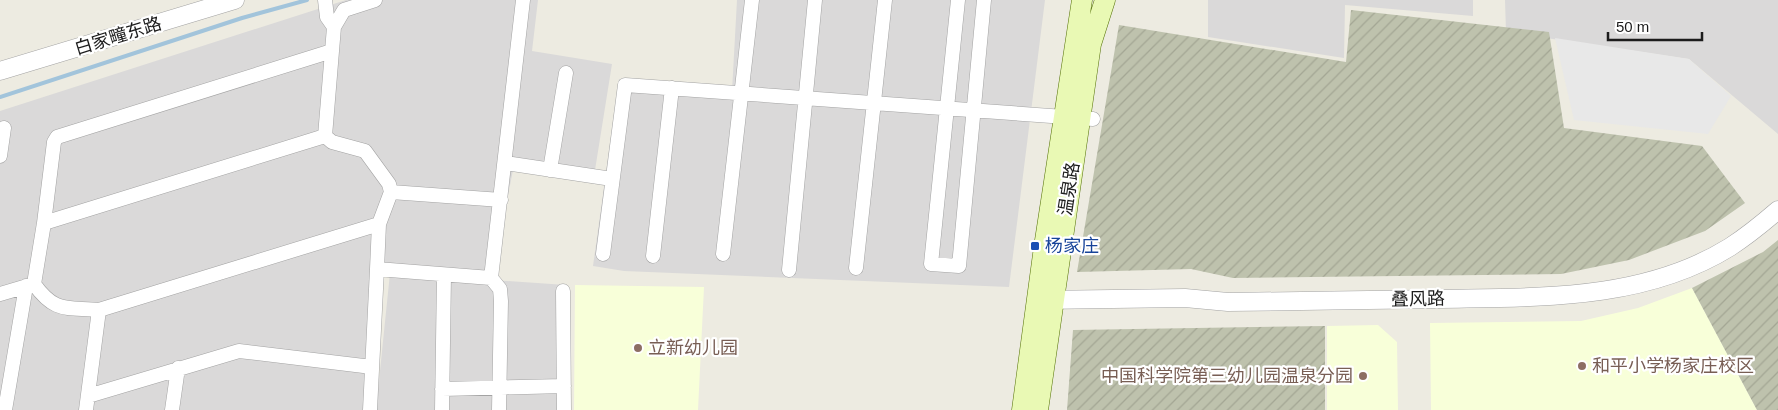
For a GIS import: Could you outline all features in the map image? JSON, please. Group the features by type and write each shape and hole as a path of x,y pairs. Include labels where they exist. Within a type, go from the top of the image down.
{"main road":[{"name":"温泉路","path":"1079,118 1082,0"},
{"name":"温泉路","path":"1022,410 1045,300 1091,44 1105,0"},
{"name":"温泉路","path":"1038,410 1045,300"}],"street":[{"name":"白家疃东路","path":"0,71 235,0"},
{"path":"325,136 334,27 344,10 375,0"},
{"path":"499,410 501,301 500,289 491,278 523,0"},
{"path":"723,254 752,0"},
{"path":"789,270 815,0"},
{"path":"856,268 885,0"},
{"path":"958,0 931,264 959,266 984,0"},
{"path":"325,1 327,16 334,27"},
{"path":"5,410 44,223 56,138 332,51"},
{"path":"550,170 566,74"},
{"path":"603,254 624,84 1079,118"},
{"path":"653,256 672,88"},
{"path":"0,156 4,128"},
{"path":"325,136 332,142 365,151 389,184 391,192 379,224 370,410"},
{"path":"44,223 325,136"},
{"path":"505,163 612,178"},
{"path":"391,192 501,200"},
{"name":"叠风路","path":"1045,300 1185,298 1238,302 1537,297 1593,293 1673,273 1706,260 1730,246 1778,210"},
{"path":"30,285 46,300 59,307 99,310 379,224"},
{"path":"377,269 491,278"},
{"path":"442,410 444,275"},
{"path":"0,294 30,285"},
{"path":"563,291 564,410"},
{"path":"99,310 87,403 178,368 239,350 372,367"},
{"path":"172,410 178,368"},
{"path":"442,388 564,386"}],"shaded area":[{"path":"346,0 538,0 532,51 612,64 595,170 515,160 492,276 380,268 368,410 0,410 0,111"},
{"path":"737,0 1045,0 1009,287 624,271 593,266 619,79 732,91"},
{"path":"1208,0 1473,0 1473,16 1345,5 1344,58 1208,37"},
{"path":"1505,0 1778,0 1778,134 1689,59 1506,32"},
{"path":"1351,10 1549,32 1564,128 1702,146 1745,203 1705,231 1629,260 1561,274 1233,278 1191,269 1077,272 1119,25 1346,62"},
{"path":"1555,38 1689,59 1731,96 1708,134 1574,120"},
{"path":"1778,240 1778,410 1757,410 1692,288 1763,252"},
{"path":"390,273 566,285 566,410 376,410"},
{"name":"立新幼儿园","path":"575,285 704,287 698,410 574,410"},
{"name":"和平小学杨家庄校区","path":"1692,288 1757,410 1431,410 1430,323 1581,321 1638,308"},
{"name":"中国科学院第三幼儿园温泉分园","path":"1378,325 1397,342 1398,410 1327,410 1327,326"},
{"path":"1325,326 1325,410 1067,410 1073,330"}],"waterway":[{"path":"0,97 242,18 307,0"}],"place":[{"name":"杨家庄","path":"1035,246"},
{"name":"立新幼儿园","path":"638,348"},
{"name":"和平小学杨家庄校区","path":"1582,366"},
{"name":"中国科学院第三幼儿园温泉分园","path":"1363,376"}]}
